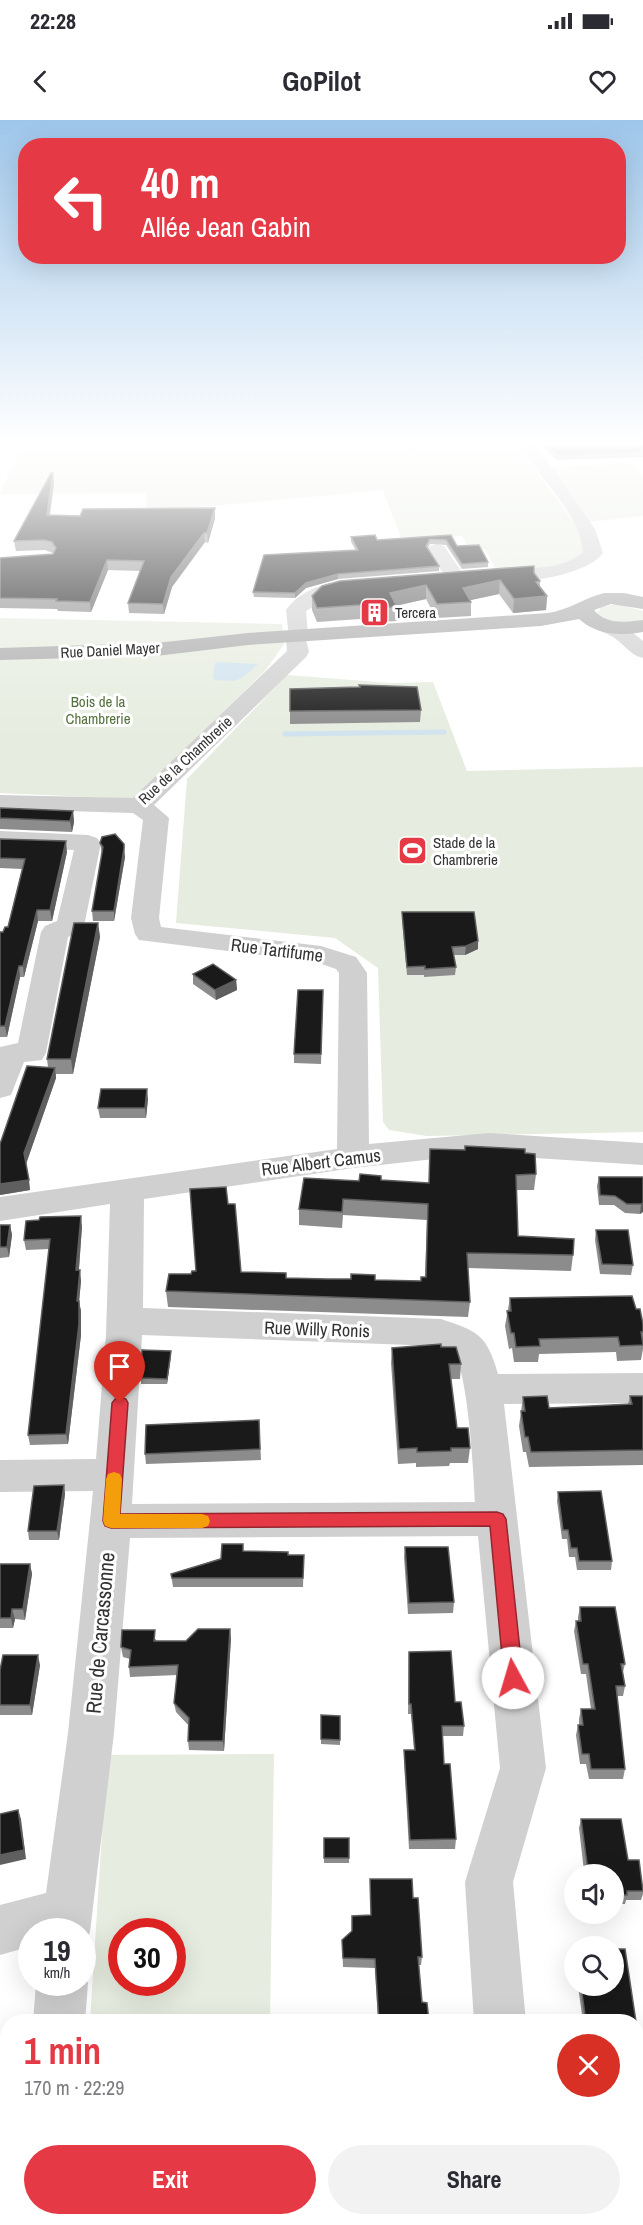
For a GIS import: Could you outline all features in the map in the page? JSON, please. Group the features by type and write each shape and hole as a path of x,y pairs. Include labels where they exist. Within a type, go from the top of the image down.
{"main road":[{"path":"594,619 589,604 603,600 624,599 643,603"},
{"name":"Rue Daniel Mayer","path":"0,654 89,652 219,644 248,645 298,638 384,631 560,618 594,619"}],"street":[{"path":"433,579 566,568 586,561 593,553 592,544"},
{"path":"437,550 456,578"},
{"name":"Rue de la Chambrerie","path":"0,802 139,806 298,652 296,610 306,599 314,594 339,587 377,583"},
{"path":"594,619 639,640"},
{"name":"Rue Tartifume","path":"139,806 156,818 145,918 149,934 321,954 346,963 353,972 353,1157"},
{"path":"0,839 88,843 70,926 55,932 31,1053 6,1052 0,1089"},
{"name":"Rue Albert Camus","path":"0,1209 353,1157 489,1144 643,1154"},
{"name":"Rue de Carcassonne","path":"67,1918 91,1732 111,1521 124,1322 127,1189"},
{"name":"Rue Willy Ronis","path":"124,1322 441,1333 467,1346 473,1353 482,1383 523,1768 489,1882 499,2014"},
{"path":"482,1383 501,1389 643,1388"},
{"path":"0,1476 114,1475"},
{"path":"111,1521 497,1519"},
{"path":"0,1930 18,1928"},
{"path":"60,2014 61,1996"}],"green space":[{"path":"466,544 583,544 586,552 581,560 548,568 497,571 485,549 469,549"},
{"path":"617,604 643,611 643,620 614,623 597,614 601,607"},
{"name":"Bois de la Chambrerie","path":"0,618 282,624 284,644 265,671 133,799 0,793"},
{"name":"Stade de la Chambrerie","path":"287,675 391,683 433,682 467,771 643,767 643,1132 427,1136 389,1130 383,1122 378,968 335,938 176,923 187,779"},
{"path":"274,1754 270,2014 91,2014 92,1996 96,1996 96,1928 107,1755"}],"water":[{"path":"215,663 258,664 239,679 215,680 213,677"}],"building":[{"path":"53,544 196,544 171,577 163,604 128,603 144,561 107,560 90,602 0,598 0,558 53,554 56,548"},
{"path":"355,544 427,544 439,566 338,574 306,583 295,593 253,592 264,555 358,550"},
{"path":"449,544 479,545 488,562 462,564"},
{"path":"534,566 534,573 540,581 536,582 547,596 514,599 500,580 463,588 471,602 437,604 426,585 390,593 397,607 362,609 360,605 317,608 312,596 322,586 340,581"},
{"path":"359,685 417,687 421,710 290,711 290,689 360,687"},
{"path":"0,808 73,811 70,821 0,818"},
{"path":"115,834 124,844 124,848 114,911 92,911 103,847 100,843 102,837"},
{"path":"0,839 66,841 50,910 37,910 23,966 19,966 5,1026 0,1026 0,932 8,927 25,859 0,858"},
{"path":"402,912 474,912 478,941 466,946 452,947 456,967 425,969 425,966 407,967"},
{"path":"74,923 98,923 71,1059 47,1059"},
{"path":"213,964 236,980 215,990 193,974"},
{"path":"298,990 323,990 321,1054 294,1054"},
{"path":"27,1066 55,1068 24,1153 29,1180 0,1184 0,1144"},
{"path":"101,1089 147,1089 145,1108 98,1108"},
{"path":"465,1146 525,1149 525,1153 535,1154 536,1174 516,1175 518,1236 574,1239 573,1255 467,1253 470,1302 166,1291 169,1274 191,1274 192,1271 196,1271 190,1189 226,1187 228,1204 235,1204 241,1272 286,1273 286,1278 351,1279 351,1274 375,1275 375,1280 421,1281 421,1277 426,1277 428,1204 343,1199 342,1212 299,1209 304,1178 359,1181 360,1174 381,1176 381,1180 429,1183 430,1149 465,1150"},
{"path":"599,1177 643,1177 643,1203 627,1204 615,1196 600,1195"},
{"path":"81,1216 76,1270 80,1270 77,1301 79,1301 79,1324 66,1434 28,1435 50,1239 24,1240 26,1221 39,1220 40,1217"},
{"path":"0,1225 10,1225 7,1247 0,1247"},
{"path":"596,1230 628,1230 633,1265 602,1264"},
{"path":"632,1296 636,1309 640,1309 643,1345 620,1346 618,1337 539,1339 540,1346 516,1347 507,1311 511,1311 510,1298"},
{"path":"441,1344 441,1347 456,1347 461,1364 449,1364 457,1428 468,1428 470,1448 417,1452 417,1448 399,1449 392,1348"},
{"path":"142,1350 171,1351 167,1379 141,1378"},
{"path":"547,1396 549,1408 632,1404 630,1396 643,1396 643,1450 531,1452 528,1437 525,1437 521,1411 525,1411 523,1397"},
{"path":"259,1420 260,1449 145,1454 146,1425"},
{"path":"64,1485 57,1531 28,1531 34,1486"},
{"path":"601,1491 612,1561 579,1561 577,1548 571,1548 568,1530 563,1530 558,1492"},
{"path":"222,1544 243,1544 243,1551 288,1552 288,1555 304,1555 303,1578 172,1578 171,1574 221,1559"},
{"path":"405,1547 448,1547 454,1602 409,1603"},
{"path":"0,1564 30,1564 23,1609 12,1609 11,1618 0,1618"},
{"path":"580,1607 615,1607 625,1664 621,1664 625,1686 616,1686 625,1769 591,1769 589,1754 582,1754 578,1725 583,1725 581,1709 595,1709 588,1664 583,1664 576,1621 581,1621"},
{"path":"198,1629 230,1629 223,1741 188,1741 189,1718 174,1703 178,1665 129,1667 131,1650 121,1647 122,1630 155,1630 154,1641 186,1641"},
{"path":"451,1651 455,1702 461,1702 464,1726 442,1726 444,1764 450,1764 456,1839 410,1840 404,1750 415,1750 411,1704 409,1704 409,1652"},
{"path":"3,1655 38,1655 30,1705 0,1705 0,1670"},
{"path":"321,1715 340,1716 340,1740 321,1739"},
{"path":"18,1810 24,1850 0,1855 0,1814"},
{"path":"581,1819 621,1819 628,1860 639,1860 643,1891 627,1891 627,1895 624,1895 624,1864 587,1864"},
{"path":"324,1838 349,1838 349,1858 324,1858"},
{"path":"370,1879 412,1879 413,1898 418,1898 422,1957 418,1957 422,2002 427,2003 428,2014 378,2014 375,1959 343,1958 342,1940 352,1931 352,1916 371,1915"},
{"path":"625,1949 635,2014 585,2014 582,1996 624,1996"}],"waterway":[{"path":"285,734 444,732"}],"slow traffic":[{"path":"114,1479 111,1521 202,1521"}],"place":[{"name":"Tercera","path":"374,612"},
{"name":"Stade de la Chambrerie","path":"412,851"}],"route":[{"path":"120,1403 111,1521 497,1519 513,1678"}]}
